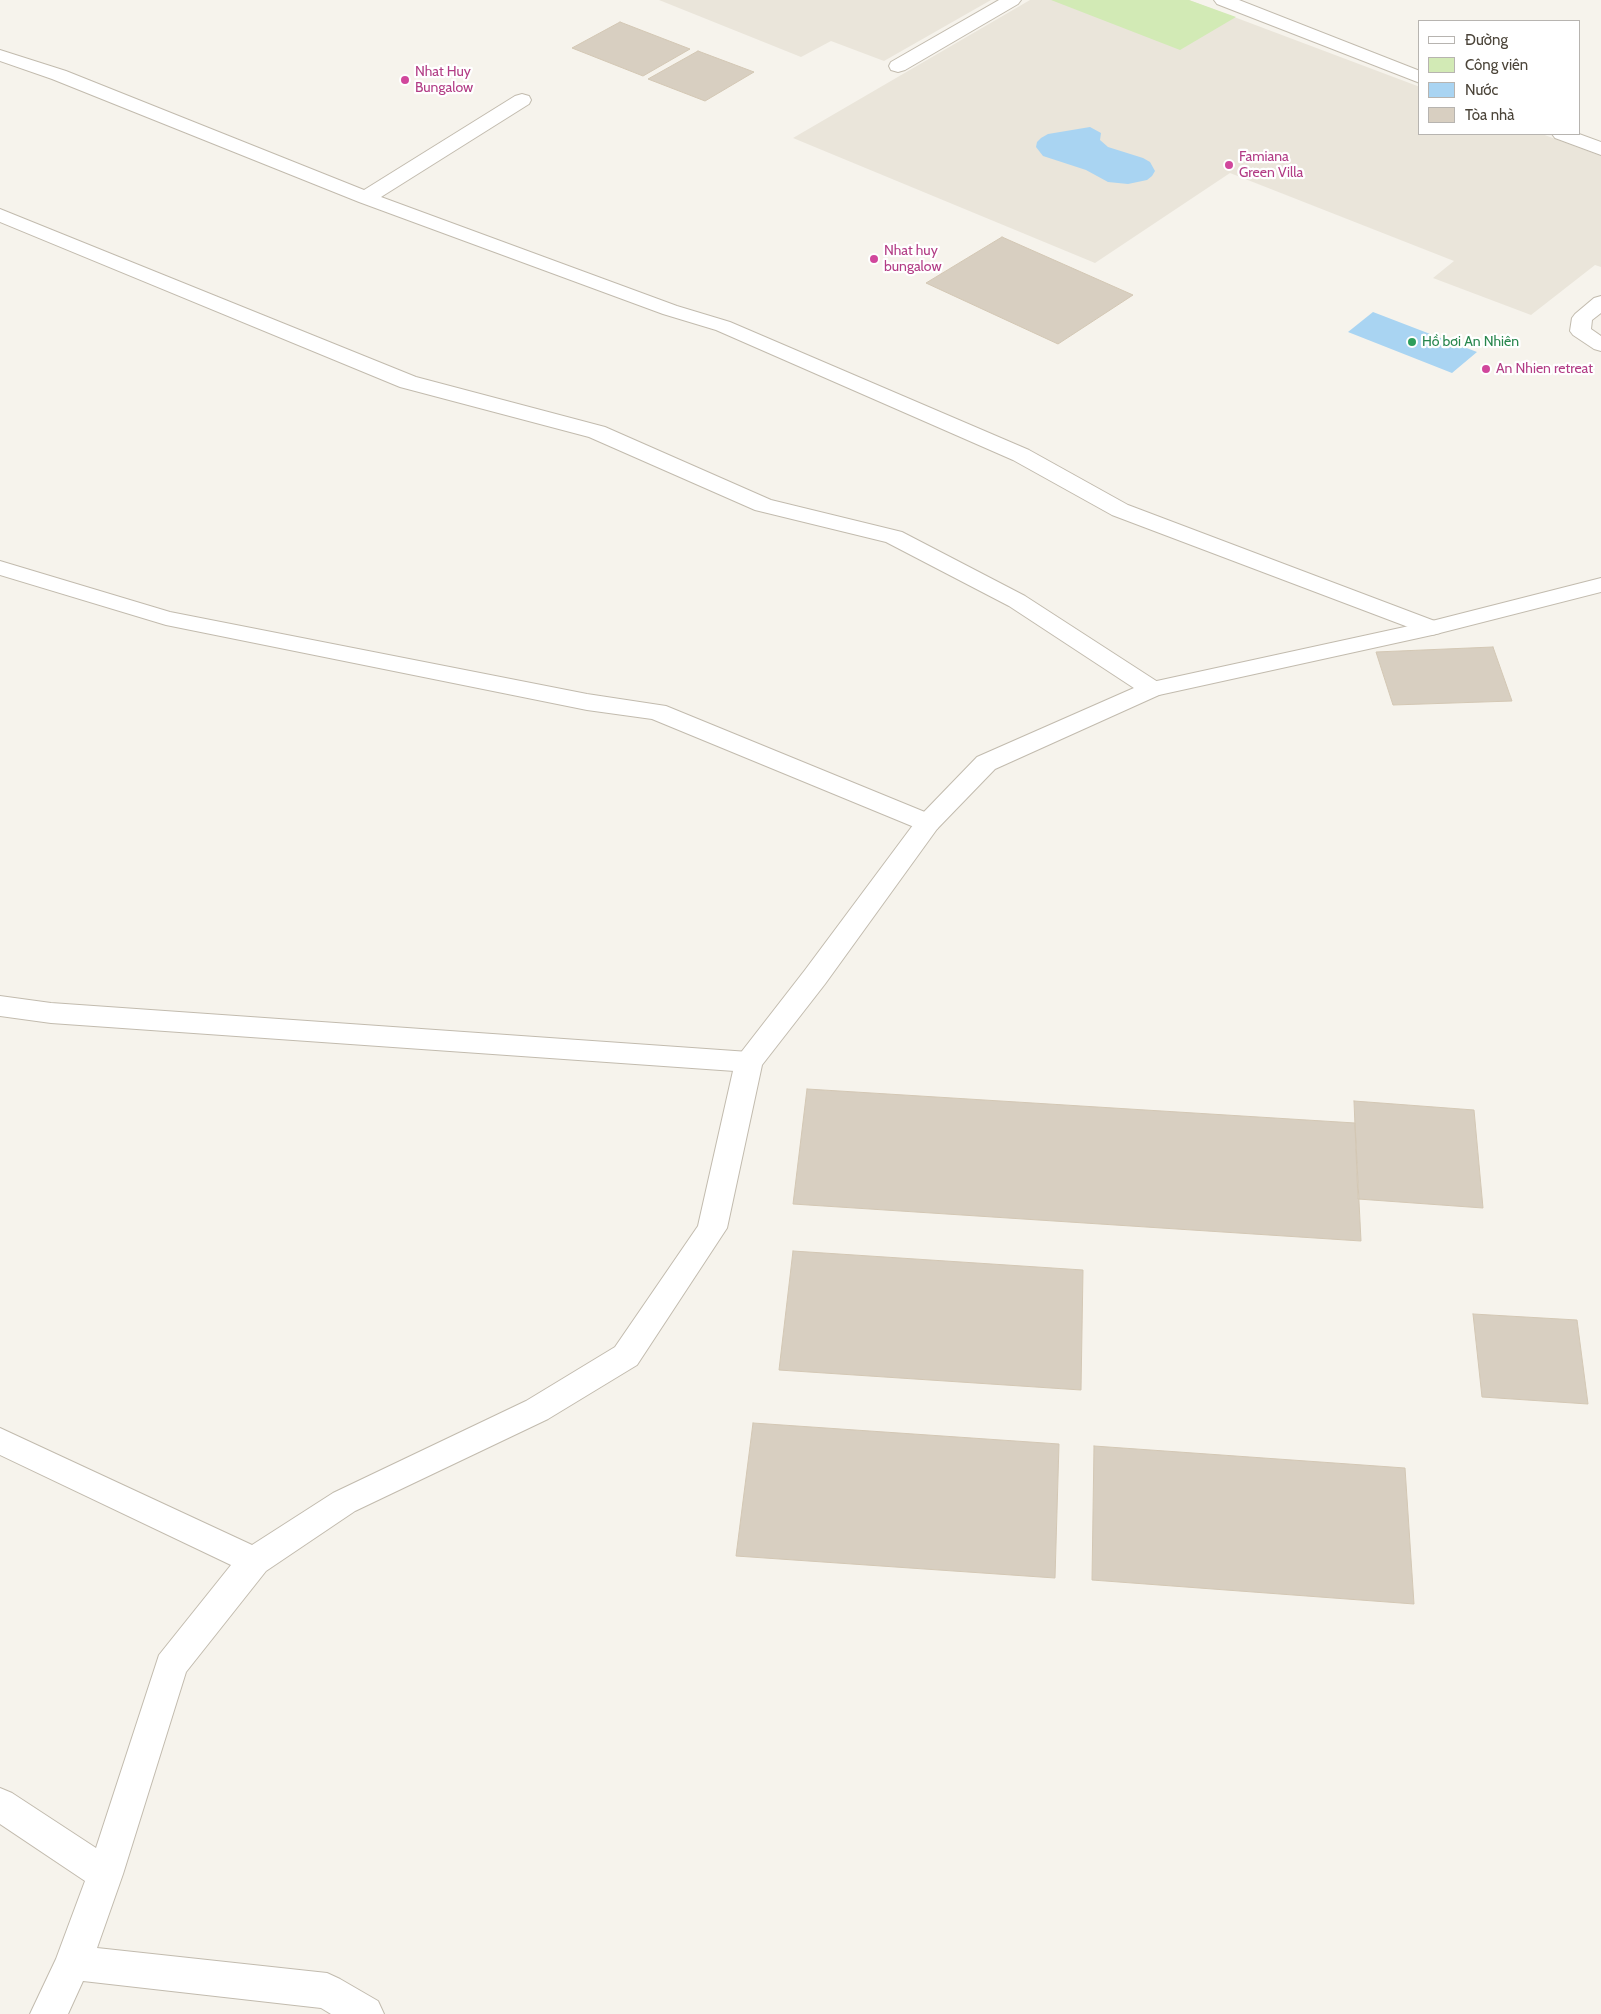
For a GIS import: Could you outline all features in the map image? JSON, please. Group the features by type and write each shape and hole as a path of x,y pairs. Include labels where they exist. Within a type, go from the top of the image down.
{"street":[{"path":"898,66 1012,0"},
{"path":"1223,0 1418,77"},
{"path":"0,55 59,75 366,198 670,310 723,326 1021,455 1120,510 1432,628"},
{"path":"366,198 522,100"},
{"path":"1565,135 1601,149"},
{"path":"0,215 408,382 597,432 763,505 894,537 1017,601 1152,689"},
{"path":"1601,302 1582,318 1580,331 1601,345"},
{"path":"0,568 166,618 588,702 657,712 928,824"},
{"path":"49,2014 73,1963 105,1874 171,1666 254,1560 344,1502 537,1410 626,1356 712,1228 749,1062 816,977 928,824 986,763 1152,689 1432,628 1601,585"},
{"path":"0,1006 50,1013 749,1062"},
{"path":"0,1441 254,1560"},
{"path":"0,1804 105,1874"},
{"path":"73,1963 327,1991 365,2014"}],"shaded area":[{"path":"659,0 991,0 884,61 831,41 801,57"},
{"name":"Famiana Green Villa","path":"1030,0 1189,0 1418,86 1418,135 1545,135 1601,156 1601,267 1595,265 1531,315 1433,278 1454,261 1230,173 1095,263 793,138"}],"green space":[{"path":"1051,0 1189,0 1236,17 1180,50"}],"water":[{"path":"1090,127 1101,133 1100,140 1108,147 1150,162 1155,171 1152,176 1147,180 1128,184 1108,182 1086,170 1043,156 1036,147 1037,142 1048,134"},
{"name":"Hồ bơi An Nhiên","path":"1373,312 1477,352 1452,373 1348,332"}],"building":[{"path":"620,22 690,49 643,76 572,48"},
{"path":"698,51 754,72 705,101 648,79"},
{"path":"1002,237 1133,295 1058,344 926,283"},
{"path":"1493,647 1512,701 1393,705 1376,652"},
{"path":"807,1089 1355,1123 1361,1241 793,1204"},
{"path":"1354,1101 1474,1110 1483,1208 1358,1199"},
{"path":"793,1251 1083,1270 1081,1390 779,1370"},
{"path":"1473,1314 1577,1320 1588,1404 1482,1397"},
{"path":"753,1423 1059,1444 1055,1578 736,1556"},
{"path":"1094,1446 1405,1468 1414,1604 1092,1580"}],"place":[{"name":"Nhat Huy Bungalow","path":"405,80"},
{"name":"Famiana Green Villa","path":"1229,165"},
{"name":"Nhat huy bungalow","path":"874,259"},
{"name":"Hồ bơi An Nhiên","path":"1412,342"},
{"name":"An Nhien retreat","path":"1486,369"}]}
